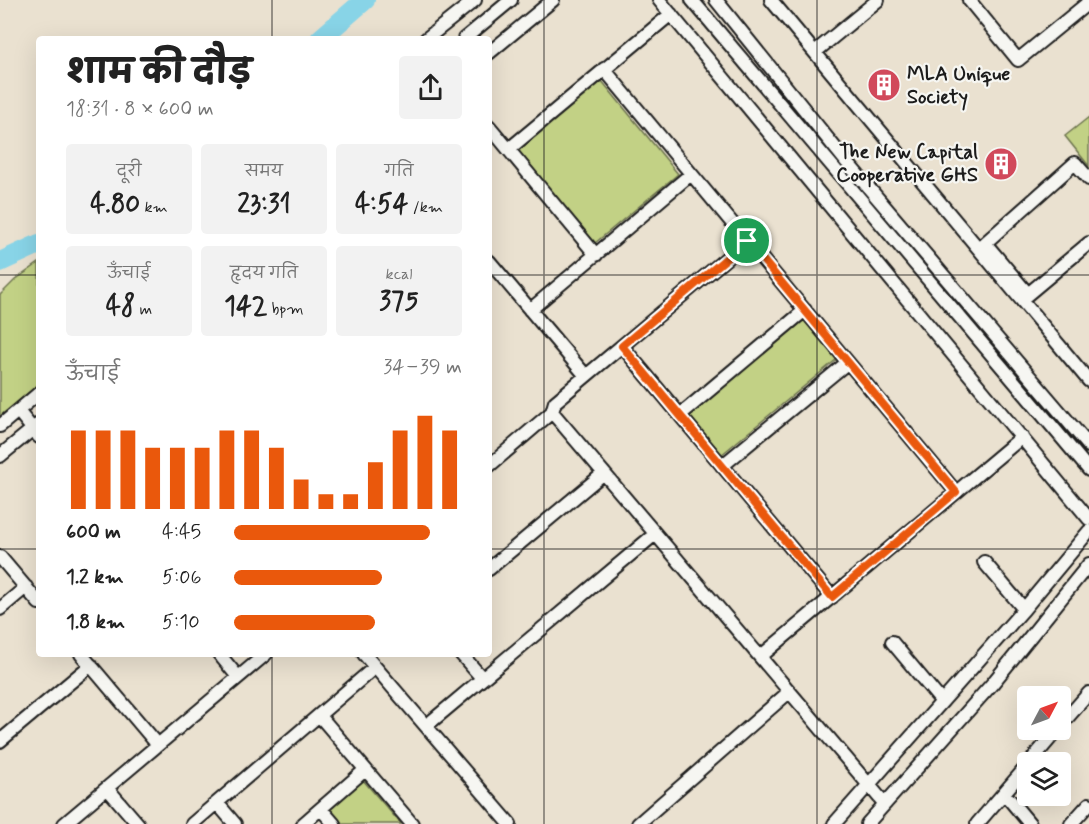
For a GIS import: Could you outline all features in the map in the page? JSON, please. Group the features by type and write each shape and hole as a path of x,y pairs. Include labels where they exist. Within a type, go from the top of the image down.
{"street":[{"path":"430,36 475,0"},
{"path":"468,36 511,0"},
{"path":"492,51 553,0"},
{"path":"659,0 1089,519"},
{"path":"692,0 1089,470"},
{"path":"716,0 845,160 1089,446"},
{"path":"771,0 1025,297"},
{"path":"814,52 878,0"},
{"path":"969,0 1018,60 1089,2"},
{"path":"508,149 671,14"},
{"path":"604,69 956,492"},
{"path":"492,130 596,255"},
{"path":"1089,179 1075,164 985,243 1089,381"},
{"path":"530,310 691,174"},
{"path":"492,462 552,412 555,402 747,241"},
{"path":"1025,297 1089,243"},
{"path":"494,275 530,310 586,376"},
{"path":"680,415 805,310"},
{"path":"622,346 832,597"},
{"path":"722,466 848,362"},
{"path":"0,426 36,396"},
{"path":"18,411 36,429"},
{"path":"552,412 885,804"},
{"path":"0,456 36,431"},
{"path":"760,657 1022,437"},
{"path":"492,566 604,473"},
{"path":"834,824 1024,609 1089,531"},
{"path":"426,726 655,534"},
{"path":"0,557 36,599"},
{"path":"984,562 1024,609"},
{"path":"867,824 992,684 1089,564"},
{"path":"0,609 26,587"},
{"path":"892,642 942,702"},
{"path":"84,657 158,745"},
{"path":"221,657 238,677"},
{"path":"64,824 262,657"},
{"path":"367,657 510,824"},
{"path":"464,657 482,678"},
{"path":"0,741 91,665"},
{"path":"192,824 375,667"},
{"path":"638,824 789,692"},
{"path":"1071,714 1089,693"},
{"path":"319,715 412,824"},
{"path":"1039,752 1049,740"},
{"path":"303,824 365,770"},
{"path":"977,824 1017,778"},
{"path":"107,788 138,824"},
{"path":"1004,793 1030,824"},
{"path":"217,803 235,824"},
{"path":"1071,824 1089,804"},
{"path":"321,809 334,824"}],"green space":[{"path":"601,80 678,174 595,243 517,149"},
{"path":"1089,117 1089,166 1065,136"},
{"path":"36,265 36,386 0,416 0,295 15,280"},
{"path":"803,319 837,359 721,455 687,415"},
{"path":"362,779 401,824 341,824 328,809"}],"waterway":[{"path":"323,36 365,0"},
{"path":"0,262 36,245"}],"place":[{"name":"MLA Unique Society","path":"884,85"},
{"name":"The New Capital Cooperative GHS","path":"1001,164"}],"route":[{"path":"747,241 956,492 832,597 622,346 747,241"}]}
